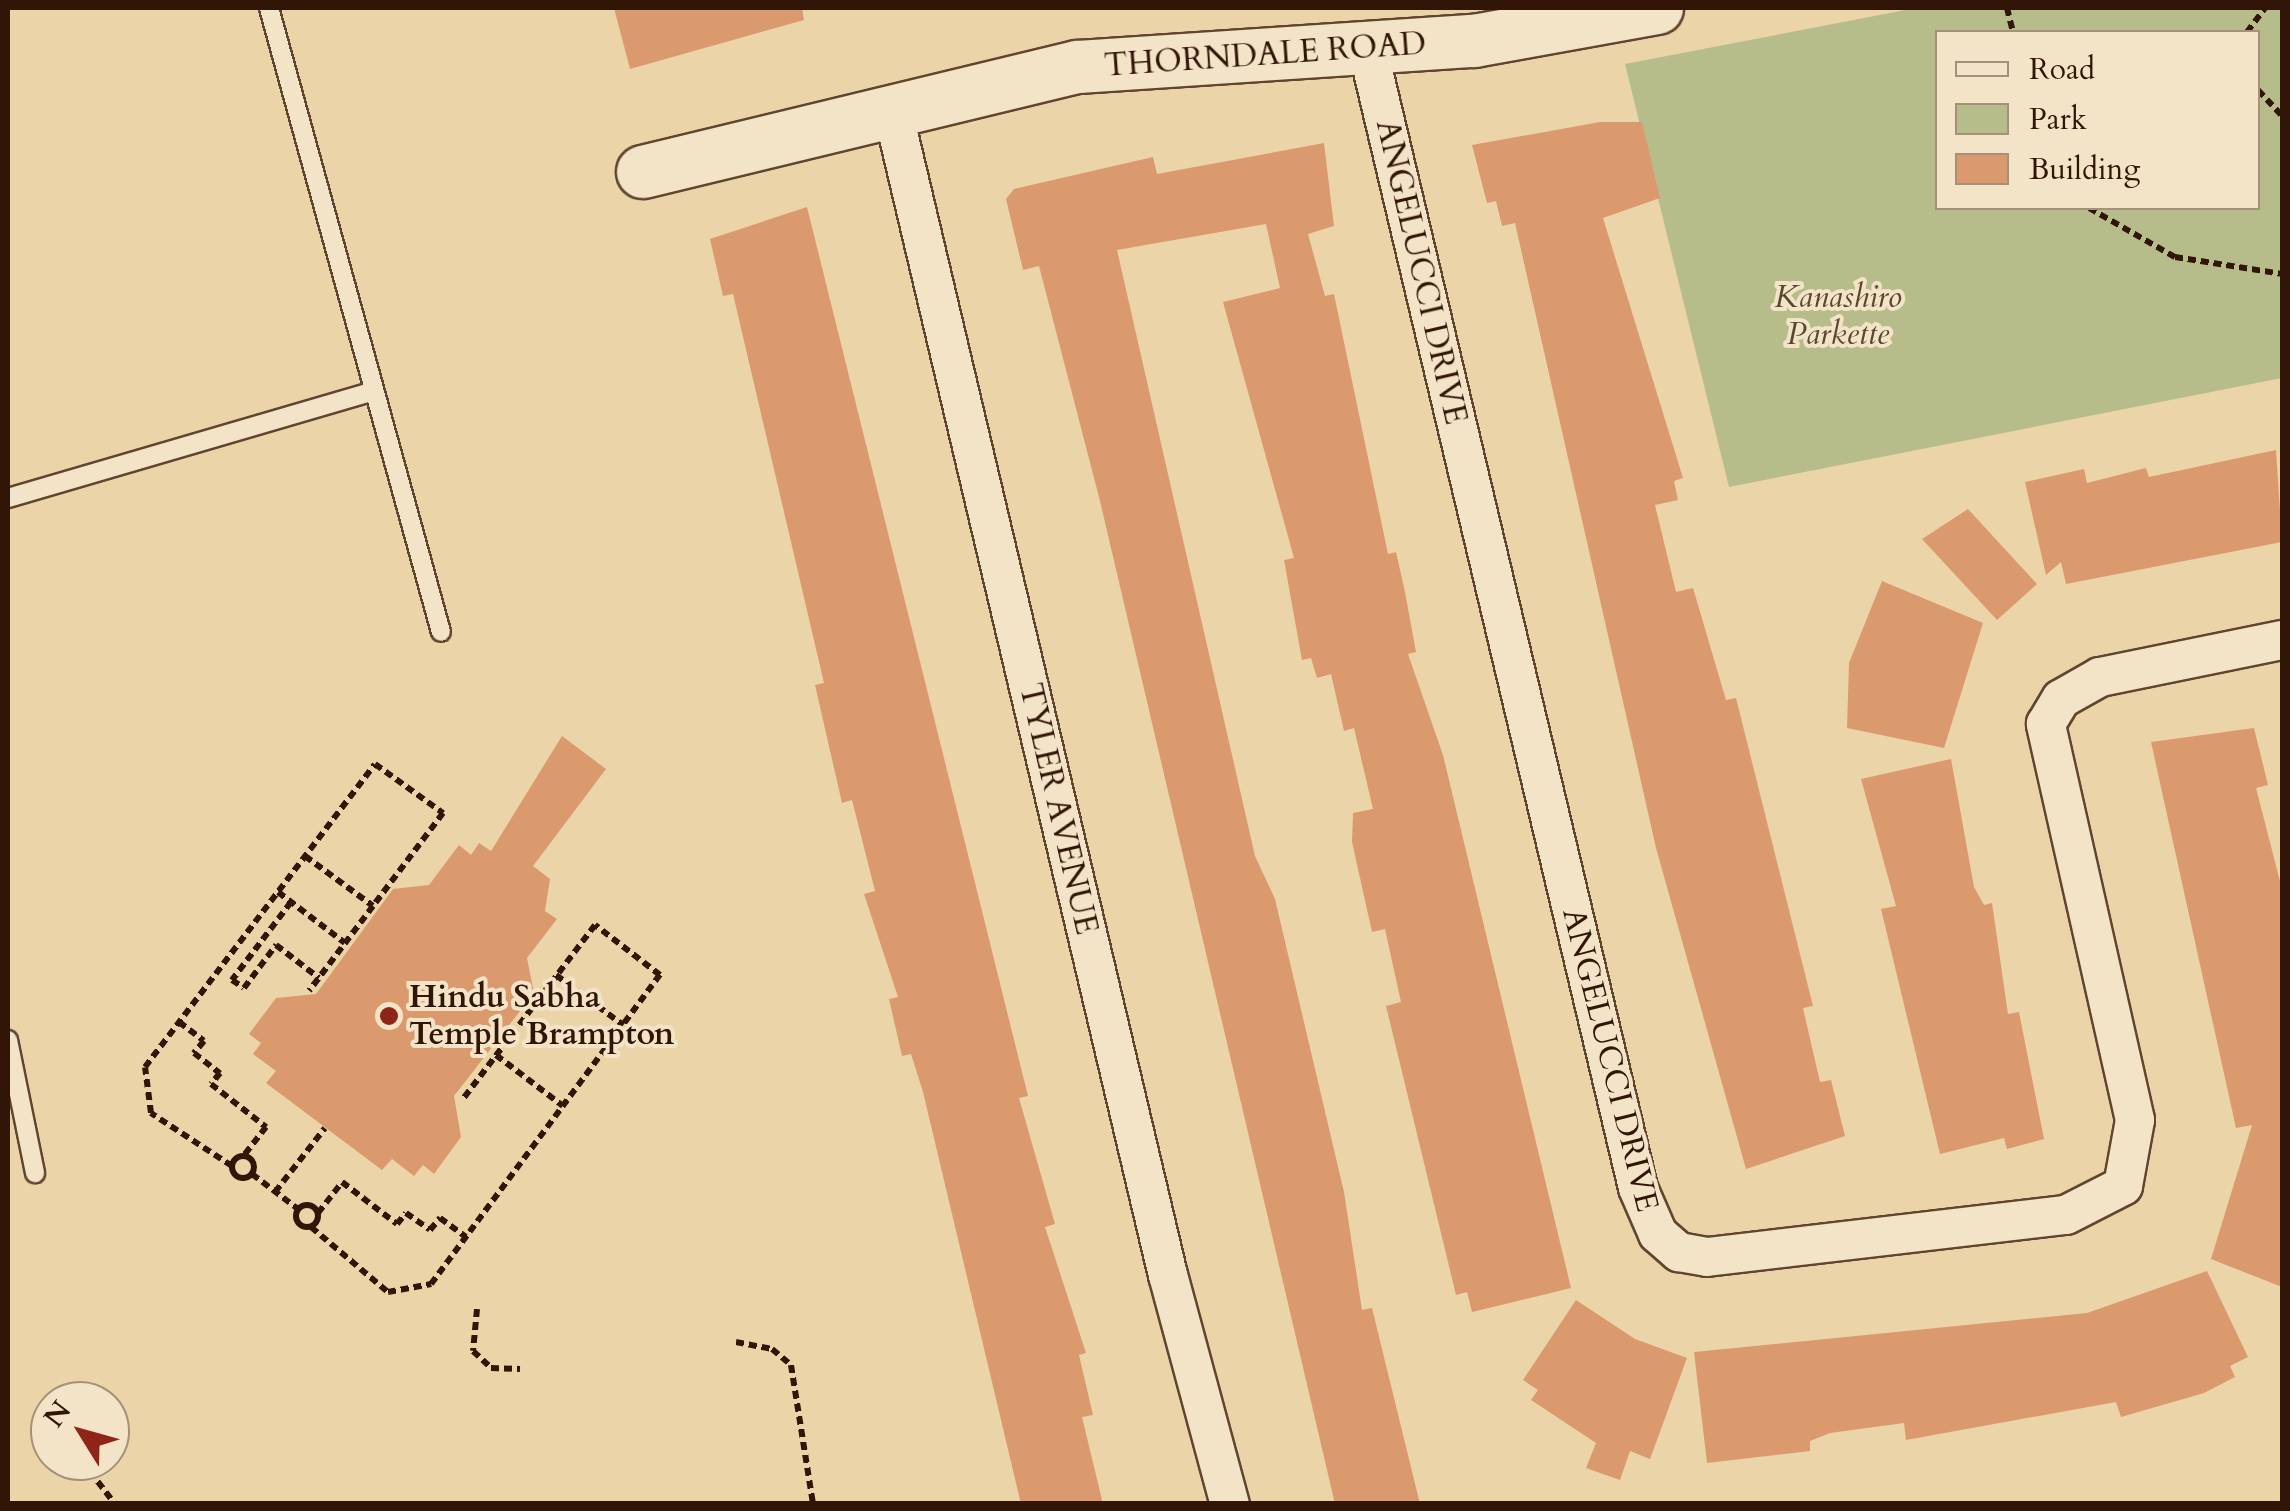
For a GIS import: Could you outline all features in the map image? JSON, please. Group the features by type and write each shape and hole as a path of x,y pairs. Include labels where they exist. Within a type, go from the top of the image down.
{"street":[{"name":"THORNDALE ROAD","path":"642,172 1078,67 1474,42 1657,8"},
{"name":"ANGELUCCI DRIVE","path":"1368,50 1638,1188 1658,1234 1679,1252 1707,1257 2066,1216 2123,1186 2135,1120 2046,724 2061,699 2100,677 2282,640"},
{"name":"TYLER AVENUE","path":"893,112 1168,1275 1230,1504"}],"lane":[{"path":"269,8 441,632"},
{"path":"8,498 374,391"},
{"path":"8,1040 36,1173"}],"path":[{"path":"2249,30 2265,8"},
{"path":"2260,92 2282,116"},
{"path":"2092,210 2174,257 2282,274"},
{"path":"252,1174 239,1178 232,1166 151,1113 145,1068 375,764 443,812 309,991"},
{"path":"305,856 373,906"},
{"path":"278,892 346,943"},
{"path":"291,902 232,980 244,988 276,946 319,978"},
{"path":"298,1210 298,1222 311,1227 388,1292 431,1284 660,975 594,925 463,1099"},
{"path":"556,975 624,1025"},
{"path":"179,1022 204,1040 194,1053 220,1073 211,1084 266,1127 232,1166"},
{"path":"496,1056 563,1106"},
{"path":"276,1192 325,1128"},
{"path":"244,1156 252,1174 298,1210 318,1213"},
{"path":"311,1227 342,1182 397,1224 406,1213 430,1230 440,1218 466,1238"},
{"path":"477,1308 473,1351 492,1368 520,1370"},
{"path":"736,1342 772,1348 790,1365 812,1504"},
{"path":"98,1481 116,1504"}],"green space":[{"name":"Kanashiro Parkette","path":"1916,8 2282,8 2282,378 1729,487 1625,64"}],"building":[{"path":"614,8 802,8 804,20 630,69"},
{"path":"1600,122 1642,122 1660,198 1603,218 1683,478 1674,481 1678,500 1655,505 1676,592 1693,588 1726,700 1736,698 1813,1006 1803,1008 1820,1082 1831,1080 1845,1136 1746,1169 1656,848 1515,223 1502,226 1496,201 1487,203 1472,145"},
{"path":"1324,143 1334,226 1308,234 1325,296 1334,294 1388,554 1396,552 1405,592 1416,652 1408,654 1443,755 1571,1288 1472,1312 1467,1292 1456,1295 1386,1006 1401,1002 1385,929 1372,932 1352,842 1353,813 1373,809 1354,728 1344,731 1331,674 1317,678 1311,658 1302,660 1284,560 1294,558 1223,302 1280,288 1266,224 1117,250 1255,856 1275,899 1344,1192 1362,1310 1372,1308 1420,1504 1335,1504 1100,501 1039,266 1023,270 1006,199 1014,189 1153,157 1157,174"},
{"path":"807,207 1028,1096 1019,1098 1055,1224 1045,1227 1086,1353 1079,1355 1093,1415 1082,1417 1103,1504 1021,1504 923,1092 911,1054 902,1056 889,999 898,997 864,894 875,891 852,800 842,803 815,685 824,683 733,294 723,296 710,239"},
{"path":"2276,450 2282,542 2066,584 2061,562 2046,575 2025,482 2084,469 2087,483 2146,468 2149,477"},
{"path":"1968,509 2037,584 1997,620 1922,539"},
{"path":"1882,581 1983,623 1944,748 1847,728 1849,663"},
{"path":"2254,728 2268,785 2256,788 2282,889 2282,1287 2211,1259 2252,1125 2236,1128 2151,742"},
{"name":"Hindu Sabha Temple Brampton","path":"562,736 606,769 533,866 550,879 545,911 557,919 527,958 534,993 454,1096 461,1137 434,1174 423,1165 414,1176 392,1159 382,1170 266,1083 276,1071 253,1054 261,1043 249,1034 276,998 316,994 393,889 429,885 459,845 471,855 479,843 491,851"},
{"path":"1951,759 1974,887 1984,905 1992,903 2008,1014 2019,1012 2044,1139 2007,1149 2004,1138 1940,1154 1881,909 1896,906 1861,779"},
{"path":"2207,1271 2248,1357 2230,1366 2235,1377 2204,1393 2121,1417 2116,1402 1906,1440 1904,1423 1830,1433 1810,1441 1810,1451 1707,1463 1694,1352 2087,1313"},
{"path":"1576,1300 1635,1339 1687,1358 1650,1459 1630,1451 1620,1480 1586,1468 1596,1443 1531,1400 1538,1390 1523,1380"}],"place":[{"name":"Hindu Sabha Temple Brampton","path":"389,1016"}]}
